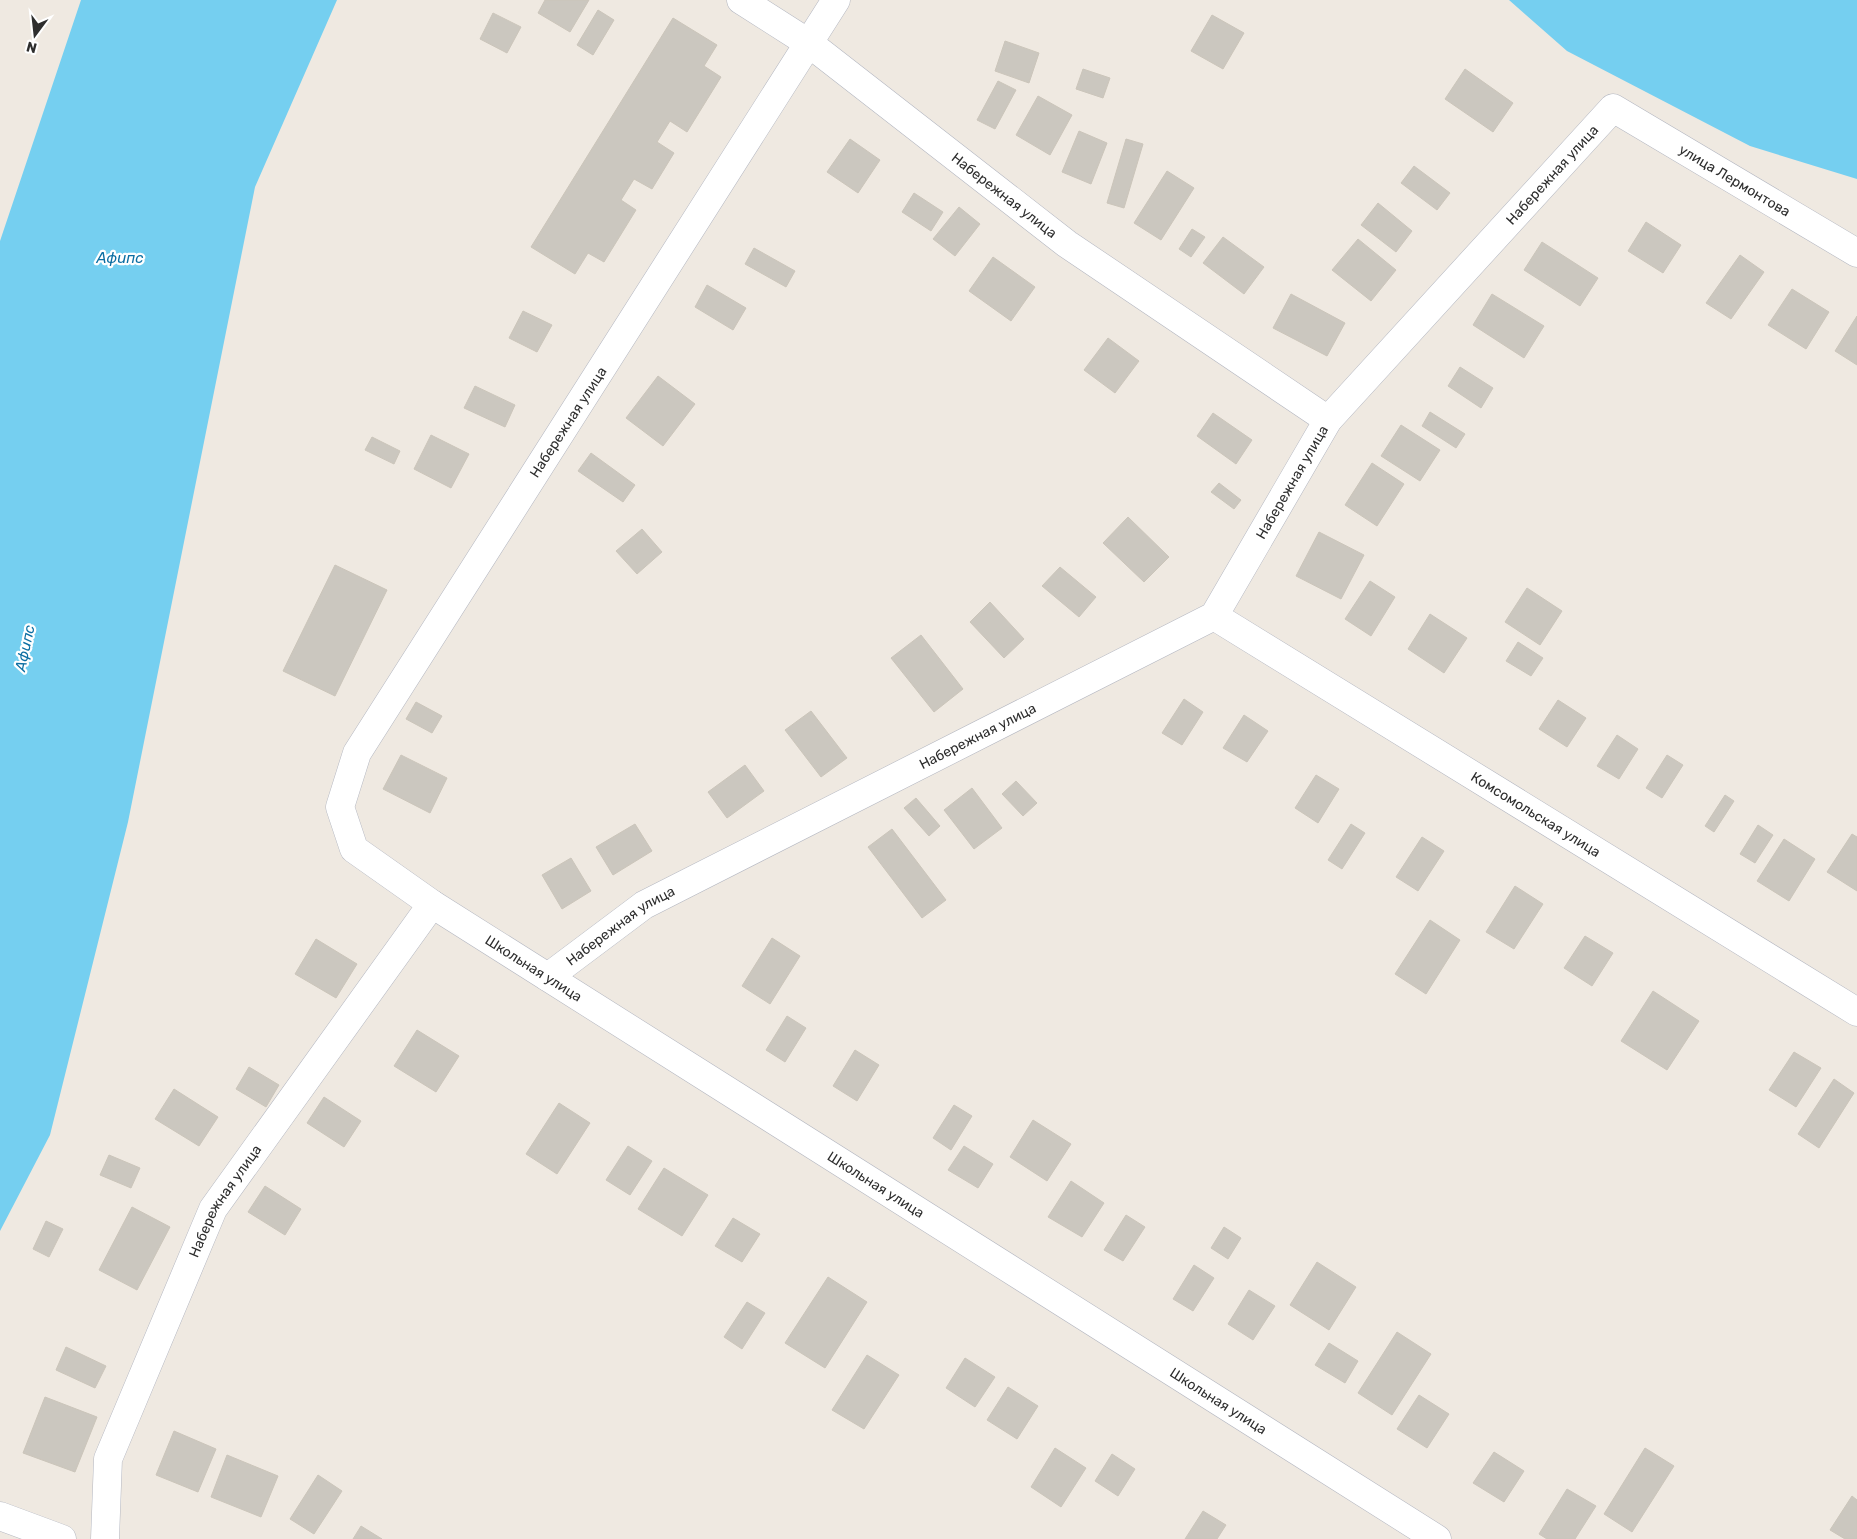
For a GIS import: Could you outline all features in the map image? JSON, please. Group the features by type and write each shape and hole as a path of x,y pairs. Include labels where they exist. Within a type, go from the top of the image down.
{"street":[{"name":"Набережная улица","path":"741,0 810,44 1066,244 1328,420"},
{"name":"Набережная улица","path":"340,807 357,753 810,44 836,0"},
{"name":"Набережная улица","path":"548,977 644,905 1214,616 1328,420 1613,108"},
{"name":"улица Лермонтова","path":"1613,108 1857,252"},
{"name":"Комсомольская улица","path":"1214,616 1857,1012"},
{"name":"Школьная улица","path":"340,807 354,849 432,904 1437,1539"},
{"name":"Набережная улица","path":"105,1539 108,1460 213,1210 432,904"},
{"path":"0,1516 62,1539"}],"water":[{"name":"Афипс","path":"81,0 337,0 255,187 128,822 50,1135 0,1231 0,241"},
{"path":"1509,0 1857,0 1857,179 1750,146 1567,51"}],"building":[{"path":"545,0 589,0 570,32 538,13"},
{"path":"598,10 614,20 593,55 577,45"},
{"path":"493,13 521,27 507,53 480,39"},
{"path":"1212,15 1244,33 1223,69 1191,51"},
{"path":"673,18 717,45 704,66 721,77 687,132 670,121 657,142 674,153 652,189 634,179 621,200 636,210 604,262 588,253 575,274 531,247"},
{"path":"1005,41 1039,53 1029,83 995,71"},
{"path":"1083,69 1110,78 1103,98 1076,89"},
{"path":"1465,69 1513,103 1493,132 1445,99"},
{"path":"998,81 1016,90 995,129 977,120"},
{"path":"1038,96 1072,115 1050,155 1016,135"},
{"path":"1079,131 1107,143 1091,184 1062,172"},
{"path":"850,139 880,160 858,193 827,172"},
{"path":"1126,139 1143,144 1124,208 1107,203"},
{"path":"1414,166 1450,193 1437,210 1401,183"},
{"path":"1167,171 1194,188 1161,240 1134,223"},
{"path":"914,193 943,212 931,231 902,212"},
{"path":"1378,203 1412,231 1396,252 1361,225"},
{"path":"959,207 980,224 955,256 933,239"},
{"path":"1646,222 1681,245 1663,273 1628,251"},
{"path":"1192,229 1205,237 1191,257 1179,249"},
{"path":"1223,237 1264,267 1244,294 1203,263"},
{"path":"1358,239 1396,270 1371,301 1332,270"},
{"path":"1542,242 1598,278 1580,306 1524,270"},
{"path":"754,248 795,271 786,287 745,264"},
{"path":"1740,255 1764,272 1731,319 1706,303"},
{"path":"993,257 1035,287 1011,321 969,291"},
{"path":"707,285 746,308 733,330 695,307"},
{"path":"1792,289 1829,312 1806,349 1768,325"},
{"path":"1291,294 1345,323 1327,356 1273,328"},
{"path":"1492,294 1544,326 1524,358 1473,325"},
{"path":"523,311 552,325 537,352 509,338"},
{"path":"1857,316 1857,365 1835,351"},
{"path":"1108,338 1139,361 1115,393 1084,370"},
{"path":"1460,367 1493,388 1481,408 1448,386"},
{"path":"658,376 695,404 663,446 626,418"},
{"path":"475,386 515,405 505,427 464,408"},
{"path":"1430,412 1465,434 1456,448 1422,426"},
{"path":"1213,413 1252,440 1236,464 1197,436"},
{"path":"1401,425 1440,450 1420,481 1381,456"},
{"path":"431,435 469,454 451,488 414,469"},
{"path":"372,437 400,451 394,464 365,450"},
{"path":"591,453 635,485 623,502 578,471"},
{"path":"1372,463 1404,484 1377,526 1345,505"},
{"path":"1219,483 1241,500 1234,509 1211,492"},
{"path":"1128,517 1169,557 1144,582 1103,543"},
{"path":"642,529 662,552 637,574 616,551"},
{"path":"1319,532 1364,555 1341,599 1296,576"},
{"path":"335,565 387,590 335,696 283,671"},
{"path":"1060,567 1096,597 1079,617 1042,586"},
{"path":"1370,581 1395,597 1371,636 1345,619"},
{"path":"1527,588 1562,611 1540,645 1505,622"},
{"path":"990,602 1024,639 1004,658 970,622"},
{"path":"1430,614 1467,638 1444,673 1408,649"},
{"path":"921,635 963,689 934,712 891,658"},
{"path":"1518,642 1543,658 1531,676 1506,661"},
{"path":"1184,699 1203,712 1182,745 1162,733"},
{"path":"1558,700 1586,718 1567,747 1539,729"},
{"path":"416,702 442,716 432,733 406,719"},
{"path":"811,711 847,758 821,777 785,730"},
{"path":"1244,715 1268,731 1247,762 1223,748"},
{"path":"1617,735 1638,749 1619,779 1597,766"},
{"path":"401,755 447,778 430,813 383,789"},
{"path":"1667,755 1683,765 1662,798 1646,788"},
{"path":"745,765 764,791 727,818 708,792"},
{"path":"1316,775 1339,789 1318,823 1295,808"},
{"path":"1016,781 1037,803 1023,816 1002,794"},
{"path":"972,788 1002,828 974,849 944,810"},
{"path":"1725,795 1734,801 1714,832 1705,826"},
{"path":"916,798 940,826 929,836 904,808"},
{"path":"635,824 652,851 613,875 596,847"},
{"path":"1351,824 1365,833 1342,869 1328,860"},
{"path":"1758,825 1773,835 1755,863 1740,854"},
{"path":"892,829 946,900 922,918 868,847"},
{"path":"1852,834 1857,837 1857,891 1827,872"},
{"path":"1422,837 1444,851 1418,891 1396,877"},
{"path":"1784,839 1815,859 1789,901 1757,881"},
{"path":"571,858 591,891 562,909 542,875"},
{"path":"1515,886 1543,904 1514,949 1486,932"},
{"path":"1430,920 1460,940 1426,994 1395,974"},
{"path":"1585,936 1613,953 1592,986 1564,968"},
{"path":"772,938 800,956 770,1004 742,986"},
{"path":"316,939 357,964 336,998 295,974"},
{"path":"1653,991 1699,1021 1667,1070 1621,1041"},
{"path":"787,1016 806,1028 785,1062 766,1050"},
{"path":"417,1030 459,1056 436,1092 394,1066"},
{"path":"855,1050 879,1065 857,1101 833,1086"},
{"path":"1794,1052 1821,1068 1796,1107 1769,1090"},
{"path":"249,1067 279,1085 266,1107 236,1089"},
{"path":"1834,1079 1854,1093 1819,1148 1798,1134"},
{"path":"174,1089 218,1117 199,1146 155,1119"},
{"path":"324,1097 361,1121 344,1147 307,1123"},
{"path":"559,1103 590,1123 557,1174 526,1154"},
{"path":"954,1105 972,1116 951,1150 933,1138"},
{"path":"1033,1120 1071,1144 1047,1181 1010,1157"},
{"path":"628,1146 652,1161 630,1195 606,1180"},
{"path":"964,1146 993,1164 978,1188 948,1170"},
{"path":"109,1155 140,1168 131,1188 100,1175"},
{"path":"664,1168 708,1195 682,1236 638,1209"},
{"path":"1071,1181 1104,1203 1082,1237 1048,1217"},
{"path":"265,1186 301,1209 285,1235 248,1212"},
{"path":"132,1207 170,1227 137,1290 99,1270"},
{"path":"1126,1215 1145,1227 1123,1261 1104,1250"},
{"path":"733,1218 760,1234 742,1262 715,1246"},
{"path":"46,1221 63,1229 49,1257 33,1249"},
{"path":"1224,1227 1241,1238 1228,1259 1211,1248"},
{"path":"1317,1262 1356,1287 1329,1330 1290,1305"},
{"path":"1194,1265 1214,1278 1193,1311 1173,1299"},
{"path":"828,1277 867,1302 825,1368 785,1343"},
{"path":"1249,1290 1275,1306 1253,1340 1228,1324"},
{"path":"747,1302 765,1313 742,1349 724,1337"},
{"path":"1397,1332 1431,1354 1392,1415 1358,1393"},
{"path":"1329,1343 1358,1361 1345,1383 1315,1365"},
{"path":"66,1347 106,1366 95,1388 56,1370"},
{"path":"867,1355 899,1375 864,1429 832,1410"},
{"path":"965,1358 995,1377 975,1407 946,1388"},
{"path":"1008,1387 1038,1406 1017,1439 987,1420"},
{"path":"1419,1395 1449,1414 1427,1448 1397,1429"},
{"path":"45,1397 97,1417 75,1472 23,1453"},
{"path":"174,1431 216,1449 198,1492 156,1475"},
{"path":"1055,1448 1086,1468 1061,1507 1031,1487"},
{"path":"1645,1448 1674,1466 1632,1532 1604,1514"},
{"path":"1494,1452 1524,1471 1504,1502 1473,1483"},
{"path":"1112,1454 1135,1469 1118,1496 1095,1481"},
{"path":"227,1455 278,1476 261,1517 211,1497"},
{"path":"318,1475 342,1491 314,1534 290,1519"},
{"path":"1567,1489 1596,1506 1575,1539 1547,1539 1539,1534"},
{"path":"1852,1496 1857,1500 1857,1539 1845,1539 1830,1530"},
{"path":"1203,1511 1226,1525 1217,1539 1185,1539"},
{"path":"361,1526 382,1539 353,1539"}]}
